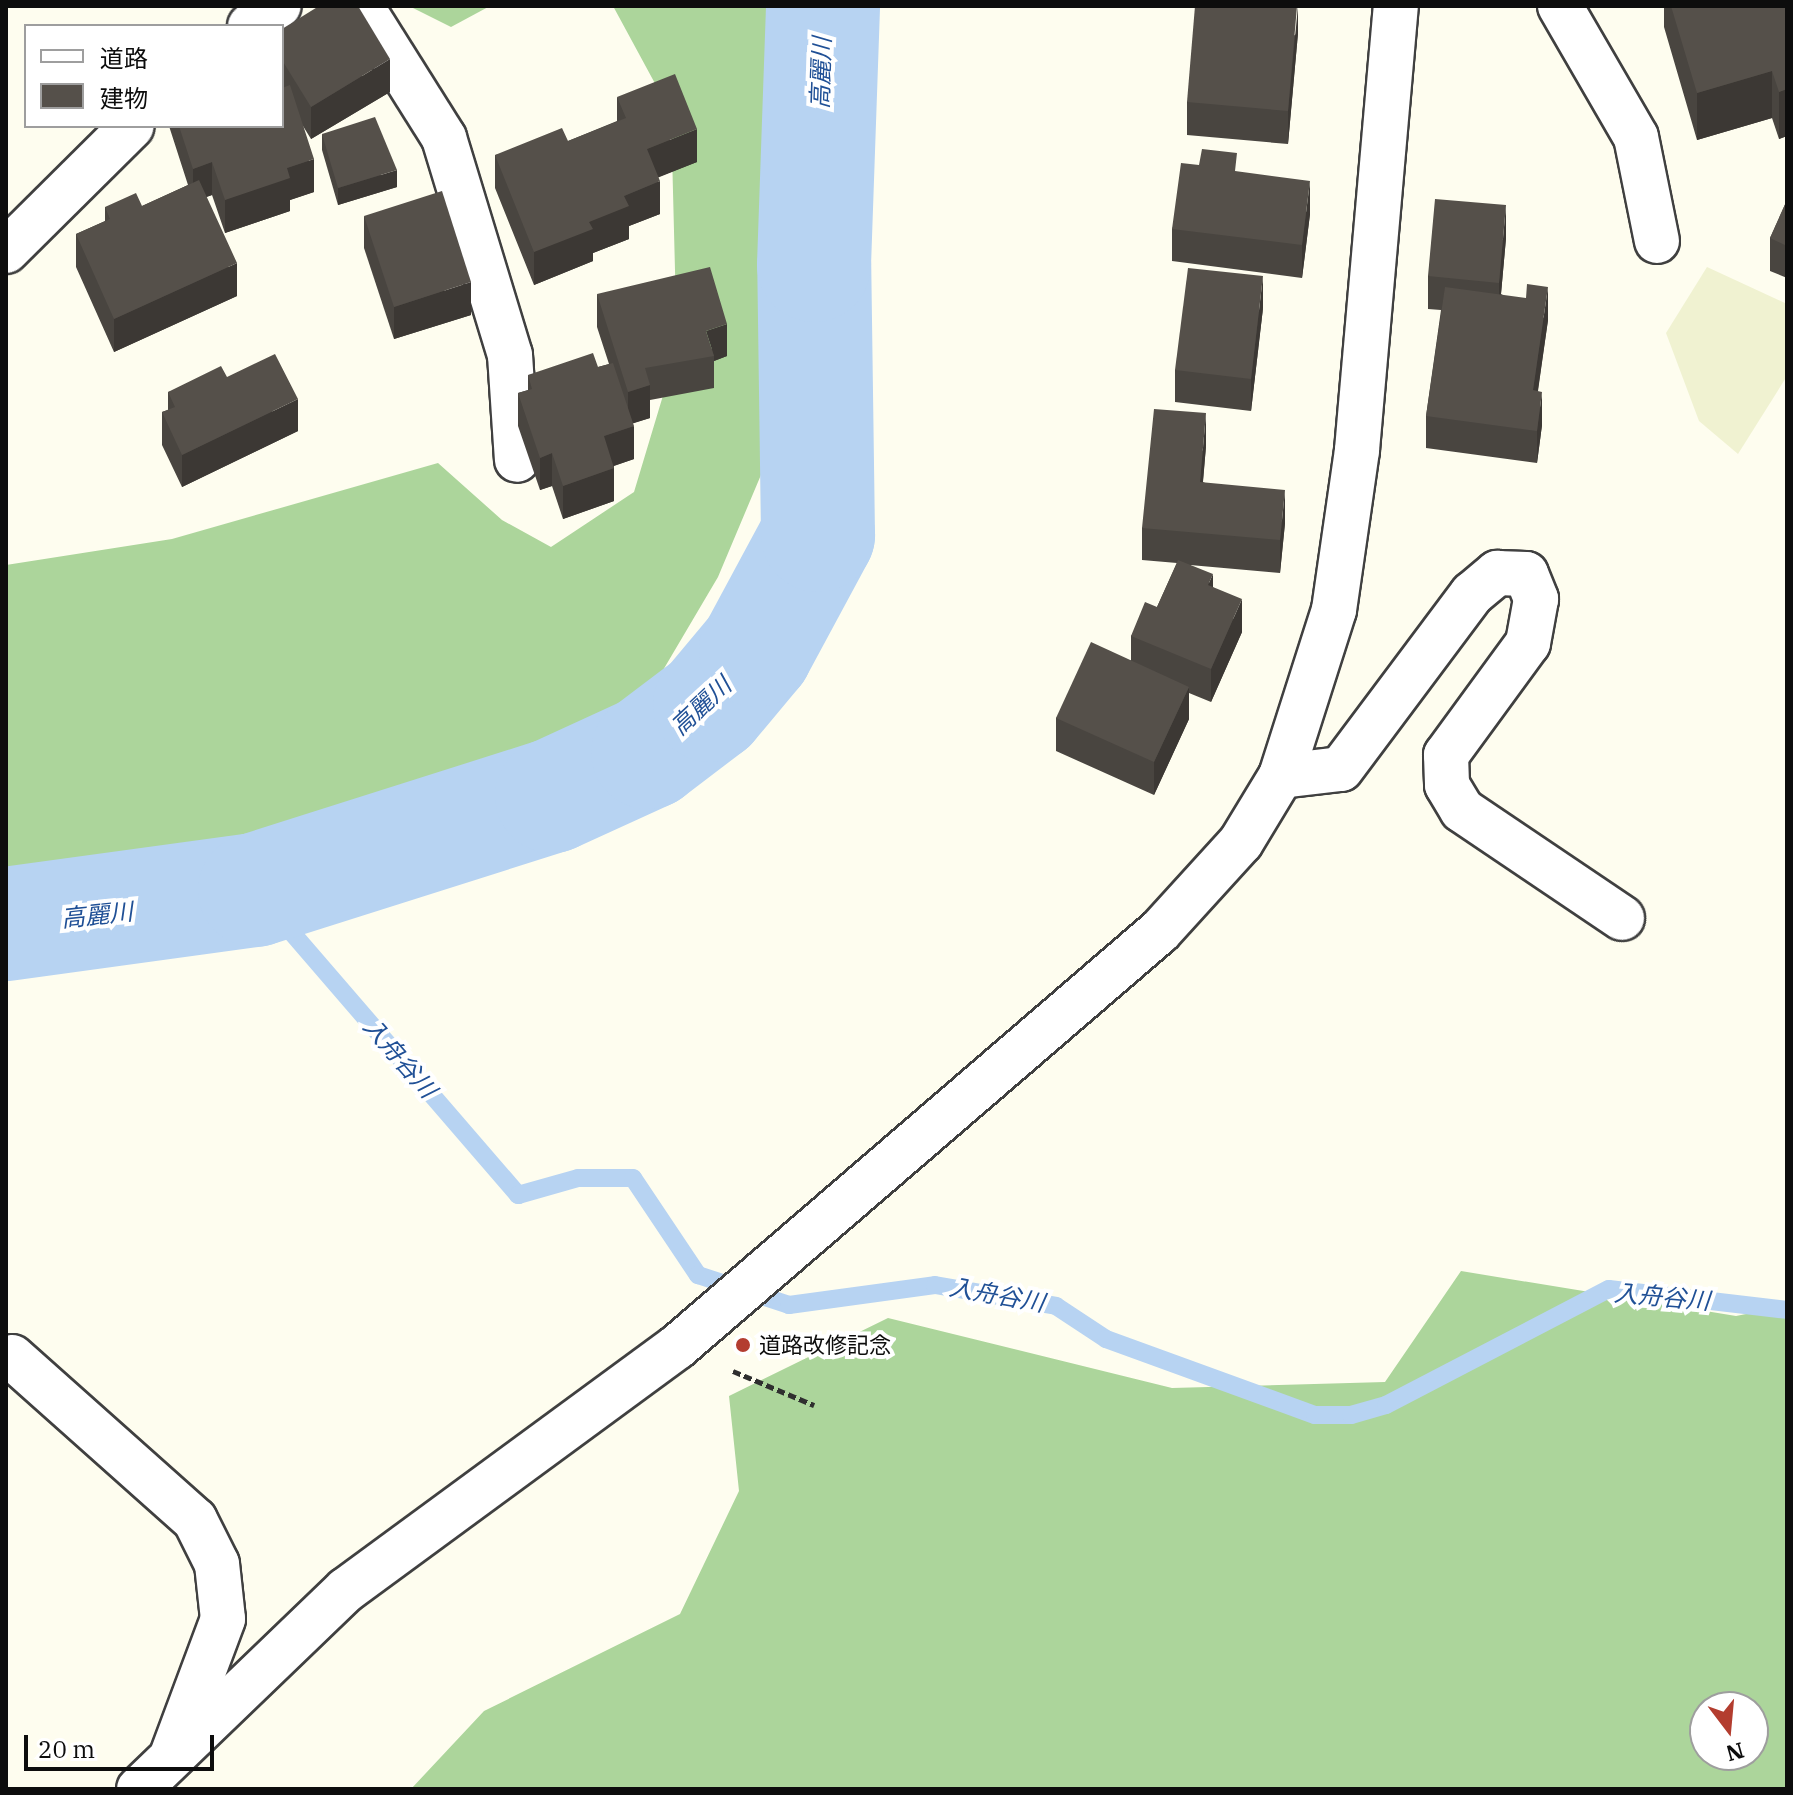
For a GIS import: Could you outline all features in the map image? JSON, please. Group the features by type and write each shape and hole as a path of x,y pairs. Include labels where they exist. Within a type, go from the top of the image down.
{"street":[{"path":"253,24 279,6"},
{"path":"361,6 444,138 510,355 517,460"},
{"path":"153,1778 346,1590 677,1347 1160,931 1241,842 1281,776 1336,595 1357,450 1396,6"},
{"path":"1560,6 1636,137 1657,241"},
{"path":"6,251 130,128"},
{"path":"1281,776 1341,769 1472,594 1497,573 1526,574 1536,599 1528,643 1446,755 1447,785 1462,810 1622,918"},
{"path":"12,1357 195,1520 217,1564 223,1619 153,1778"}],"path":[{"path":"677,1347 814,1405"}],"green space":[{"path":"409,6 490,6 451,27"},
{"path":"613,6 776,6 798,239 766,463 718,577 646,699 540,760 114,882 6,891 6,565 172,539 438,463 502,520 551,547 634,492 677,349 671,113"},
{"path":"1707,267 1787,304 1787,376 1738,454 1699,421 1666,333"},
{"path":"1461,1271 1736,1316 1787,1306 1787,1789 411,1789 484,1711 680,1614 739,1491 729,1396 888,1318 1172,1388 1385,1382"}],"building":[{"path":"319,6 358,6 390,59 311,107 284,63 284,28"},
{"path":"1195,6 1297,6 1288,111 1187,102"},
{"path":"1671,6 1787,6 1787,89 1779,92 1772,71 1697,93"},
{"path":"675,74 697,129 647,149 660,181 624,196 629,206 589,222 593,229 534,252 495,155 562,128 568,141 626,118 617,97"},
{"path":"290,85 314,159 287,168 290,178 225,200 212,162 193,169 180,128 284,128 284,87"},
{"path":"375,117 397,170 338,188 322,134"},
{"path":"1202,149 1237,153 1235,171 1310,181 1302,245 1172,229 1181,163 1199,165"},
{"path":"199,180 237,263 114,319 76,234 110,219 105,207 136,193 142,206"},
{"path":"442,191 471,282 394,307 364,216"},
{"path":"1435,199 1506,205 1499,283 1428,276"},
{"path":"1787,200 1787,246 1770,238"},
{"path":"710,267 727,324 706,331 714,356 645,368 650,385 628,392 597,294"},
{"path":"1188,268 1263,276 1251,379 1175,370"},
{"path":"1527,284 1548,287 1533,390 1542,392 1537,431 1426,416 1445,287 1526,298"},
{"path":"593,353 598,367 613,363 634,426 604,436 614,468 563,486 552,453 540,458 518,393 532,389 528,375"},
{"path":"275,354 298,399 182,455 162,412 175,407 168,392 221,366 227,377"},
{"path":"1154,409 1206,413 1200,482 1285,490 1280,540 1142,528"},
{"path":"1178,560 1213,574 1208,585 1242,599 1211,669 1131,636 1145,602 1157,607"},
{"path":"1091,642 1189,687 1154,762 1056,718"}],"waterway":[{"name":"高麗川","path":"6,924 255,890 552,796 648,752 710,705 756,650 818,535 814,265 823,6"},
{"name":"入舟谷川","path":"255,890 518,1195 578,1178 633,1178 698,1275 789,1305 935,1285 1056,1306 1106,1339 1315,1415 1351,1415 1386,1405 1609,1289 1787,1310"}],"place":[{"name":"道路改修記念","path":"743,1345"}]}
